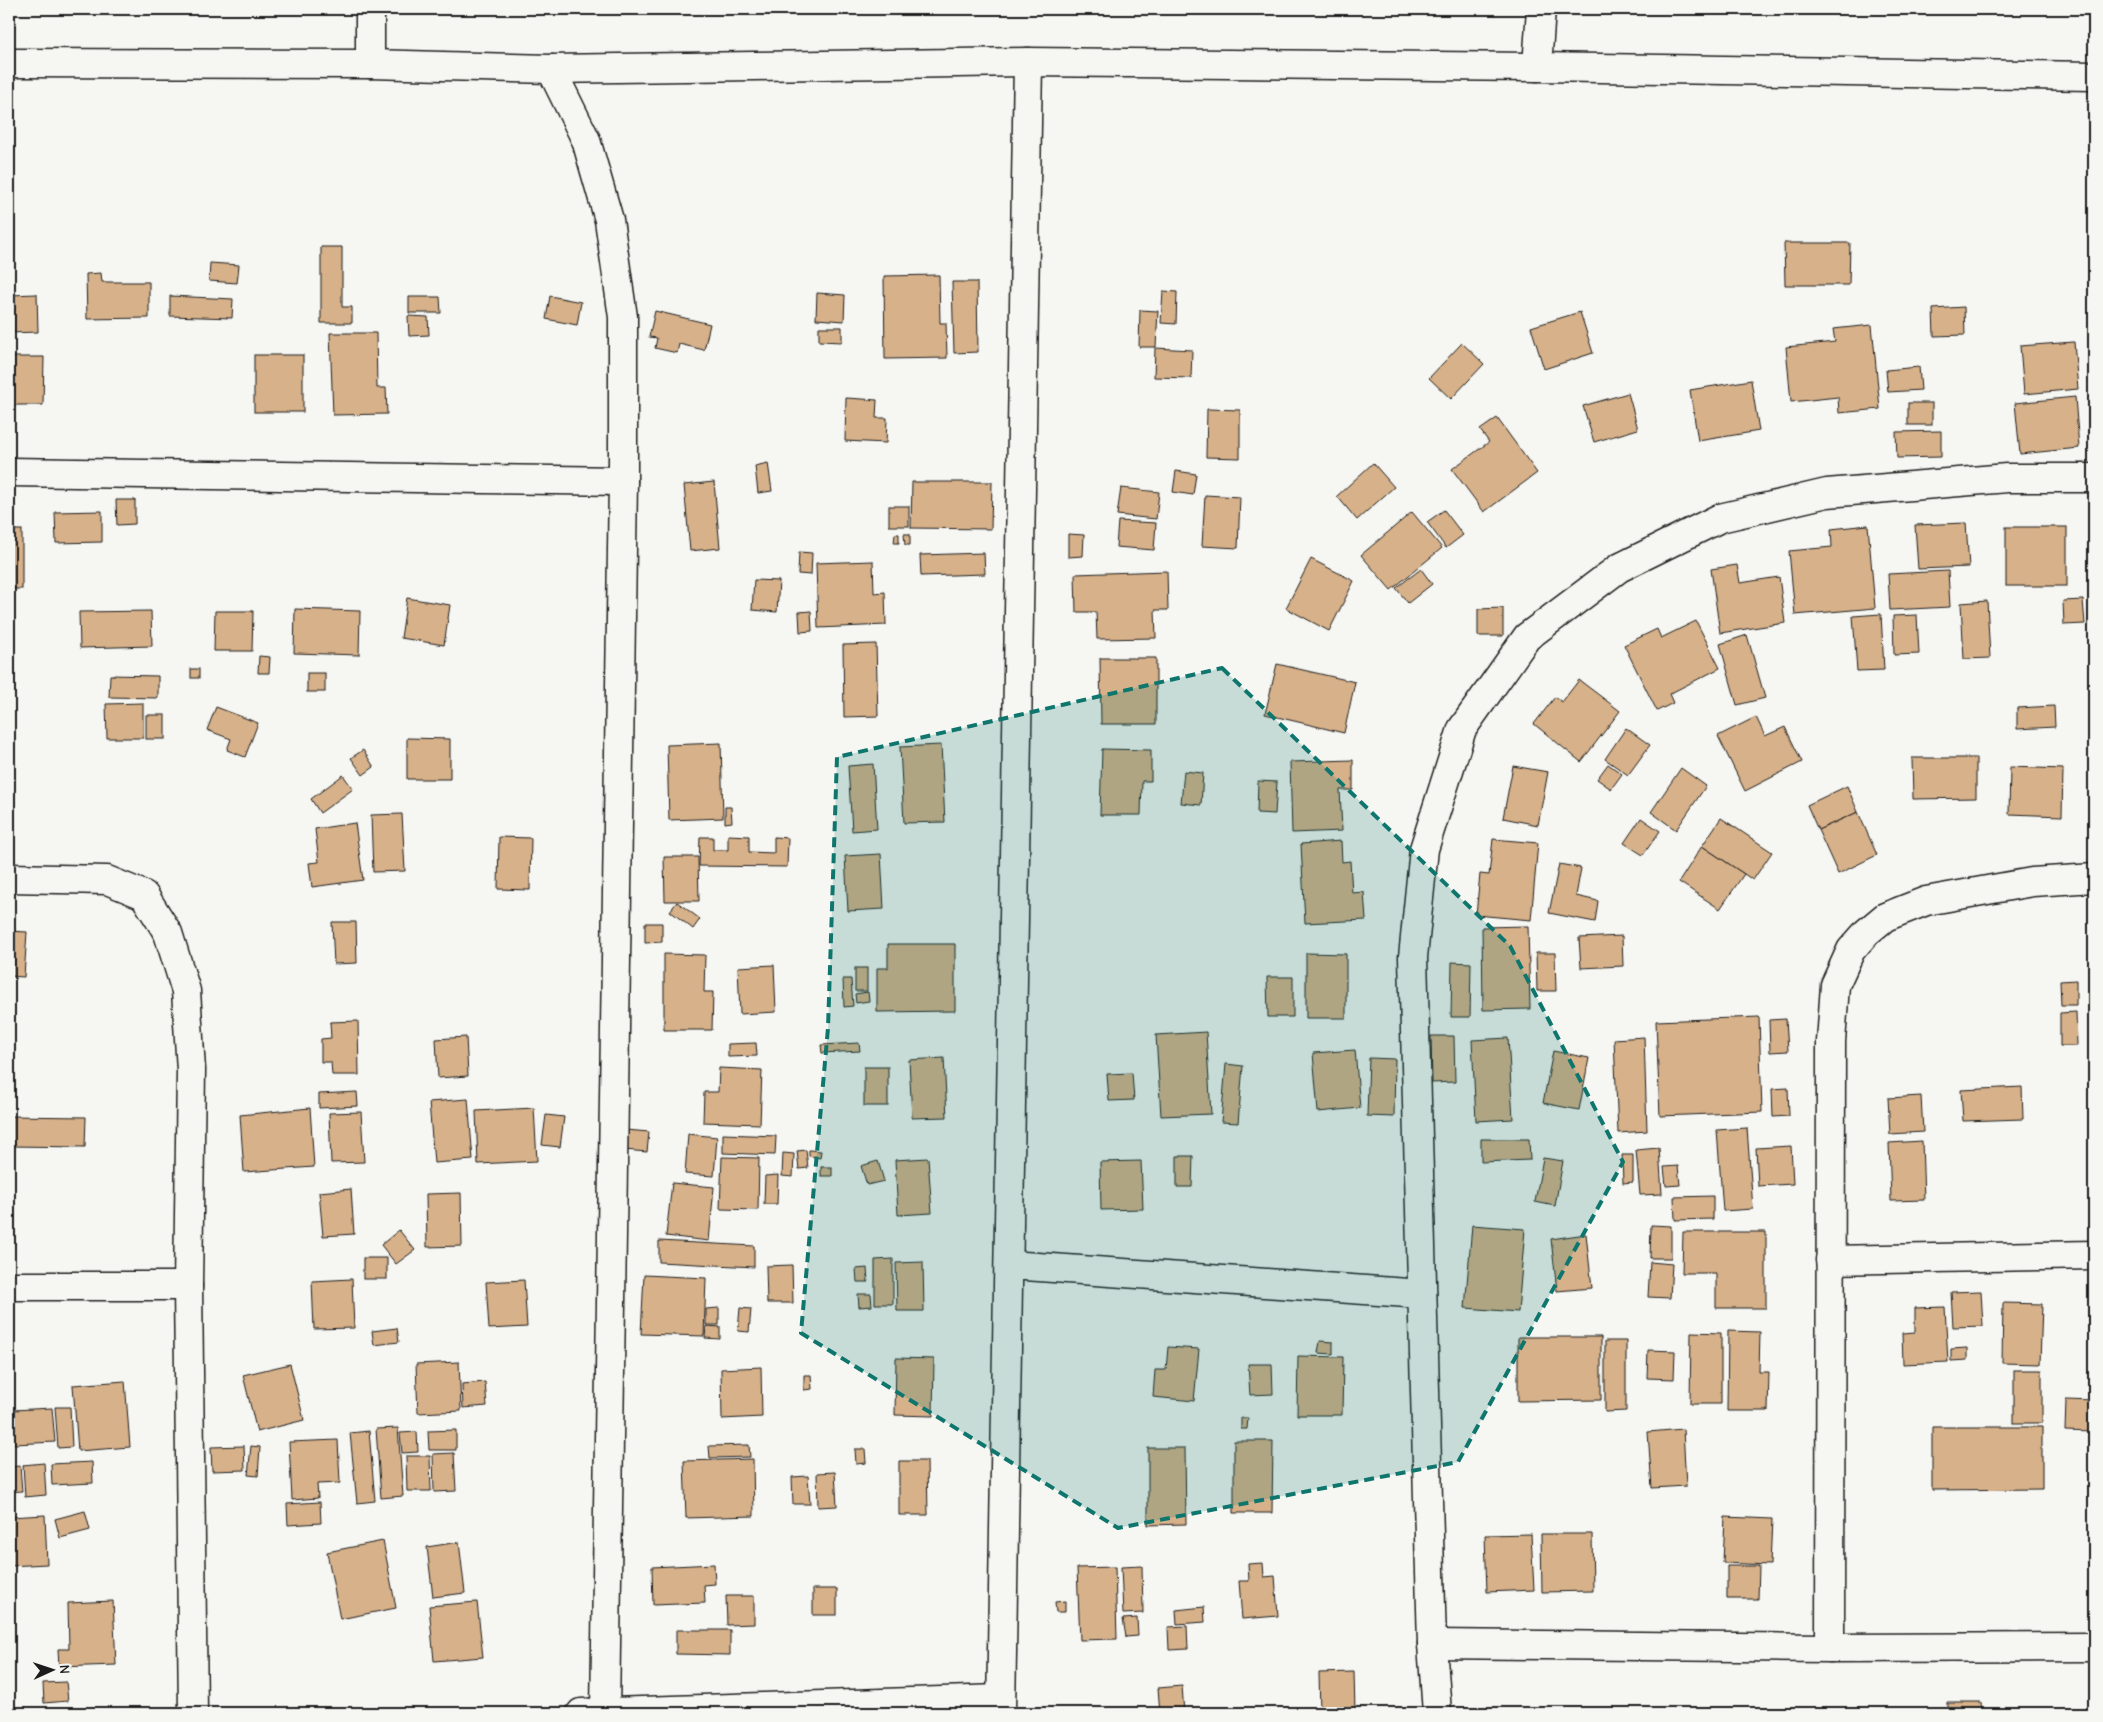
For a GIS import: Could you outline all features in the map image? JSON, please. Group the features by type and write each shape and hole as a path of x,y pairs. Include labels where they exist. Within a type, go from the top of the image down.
{"street":[{"path":"370,9 370,64"},
{"path":"1537,67 1541,9"},
{"path":"9,63 370,64 551,69 1028,62 1537,67 2094,76"},
{"path":"551,69 586,140 609,220 623,317 623,481 597,1713 1001,1706 1028,62"},
{"path":"9,472 623,481"},
{"path":"1437,1713 1432,1644 1413,957 1424,850 1462,729 1527,637 1619,568 1720,518 1827,493 2007,478 2094,478"},
{"path":"9,878 107,880 144,895 168,933 186,991 191,1070 188,1286 193,1713"},
{"path":"1830,1648 1831,1042 1835,984 1851,950 1867,932 1885,918 1926,901 2032,882 2094,878"},
{"path":"1830,1260 2094,1254"},
{"path":"1009,1265 1422,1294"},
{"path":"9,1286 188,1286"},
{"path":"1432,1644 1830,1648 2094,1647"}],"highlighted area":[{"path":"1222,668 1510,946 1623,1162 1458,1462 1118,1528 801,1333 828,1028 837,757"}],"building":[{"path":"1784,243 1850,243 1849,285 1785,285"},
{"path":"321,247 342,247 342,307 352,307 352,323 321,323"},
{"path":"210,263 239,265 237,283 209,281"},
{"path":"101,273 102,282 149,282 149,318 87,319 86,274"},
{"path":"939,275 940,323 946,323 947,358 885,359 884,276"},
{"path":"952,282 977,282 978,352 954,353"},
{"path":"1163,291 1177,292 1176,324 1161,323"},
{"path":"817,293 845,295 844,321 816,319"},
{"path":"37,294 38,332 9,333 9,295"},
{"path":"170,296 233,299 232,318 170,316"},
{"path":"550,296 581,302 577,325 546,319"},
{"path":"409,297 440,297 441,313 409,313"},
{"path":"1964,307 1965,335 1934,336 1933,309"},
{"path":"1140,310 1158,311 1156,347 1139,347"},
{"path":"655,311 710,324 704,350 679,344 677,353 655,348 657,338 649,337"},
{"path":"1580,312 1593,353 1544,369 1531,327"},
{"path":"408,316 428,317 429,335 409,336"},
{"path":"1872,325 1880,409 1839,413 1838,397 1791,402 1786,347 1835,342 1833,329"},
{"path":"819,327 842,327 842,342 819,341"},
{"path":"330,333 376,333 377,388 386,388 387,414 333,415"},
{"path":"2074,342 2078,389 2024,394 2020,346"},
{"path":"1462,343 1484,364 1451,399 1429,378"},
{"path":"1155,348 1192,350 1191,378 1154,377"},
{"path":"254,355 303,355 303,412 254,412"},
{"path":"9,357 44,357 43,405 9,405"},
{"path":"1919,367 1921,390 1888,392 1886,370"},
{"path":"1751,380 1759,431 1698,441 1690,390"},
{"path":"1628,393 1638,429 1594,442 1583,406"},
{"path":"2075,397 2079,448 2020,454 2015,403"},
{"path":"846,398 877,400 876,418 887,418 886,443 845,441"},
{"path":"1908,403 1932,403 1932,425 1908,425"},
{"path":"1207,409 1240,410 1240,458 1206,457"},
{"path":"1497,418 1537,473 1484,512 1452,469 1489,442 1480,430"},
{"path":"1941,431 1941,457 1897,458 1896,432"},
{"path":"768,463 772,491 758,493 755,466"},
{"path":"1373,463 1394,487 1357,520 1337,496"},
{"path":"1176,471 1196,474 1193,495 1173,492"},
{"path":"714,482 720,548 690,551 684,485"},
{"path":"912,482 992,482 991,529 911,528"},
{"path":"1121,488 1159,492 1156,519 1117,515"},
{"path":"1205,495 1240,497 1238,548 1202,546"},
{"path":"116,500 135,500 135,524 117,525"},
{"path":"889,506 909,506 909,526 889,526"},
{"path":"1444,510 1463,535 1446,548 1427,522"},
{"path":"102,511 102,542 56,543 55,512"},
{"path":"1412,512 1442,548 1391,590 1361,555"},
{"path":"1118,521 1156,523 1154,550 1116,547"},
{"path":"1966,523 1969,567 1918,569 1915,525"},
{"path":"1868,525 1875,608 1795,615 1789,551 1832,547 1831,529"},
{"path":"2006,527 2067,527 2067,586 2006,586"},
{"path":"9,530 22,530 22,589 9,589"},
{"path":"895,534 899,534 899,543 894,543"},
{"path":"904,534 910,534 910,545 905,545"},
{"path":"1068,534 1084,535 1083,556 1068,557"},
{"path":"799,552 812,553 811,575 798,574"},
{"path":"984,553 985,574 921,576 920,555"},
{"path":"1311,559 1354,581 1329,631 1286,608"},
{"path":"873,561 874,593 885,592 886,625 818,628 816,563"},
{"path":"1737,565 1740,583 1779,577 1785,623 1720,633 1711,569"},
{"path":"1421,569 1432,584 1408,603 1396,588"},
{"path":"1167,571 1168,610 1155,610 1156,638 1097,639 1096,612 1076,612 1075,574"},
{"path":"1948,571 1950,607 1890,610 1888,574"},
{"path":"754,580 779,581 777,612 752,610"},
{"path":"407,598 450,605 444,645 401,638"},
{"path":"2083,600 2085,624 2064,625 2063,601"},
{"path":"1987,601 1990,658 1964,659 1961,603"},
{"path":"1503,608 1503,636 1478,636 1478,609"},
{"path":"295,609 360,611 359,655 294,653"},
{"path":"151,611 152,646 80,648 79,612"},
{"path":"215,611 253,611 252,651 214,651"},
{"path":"811,611 812,631 800,632 799,612"},
{"path":"1881,614 1884,670 1857,671 1853,616"},
{"path":"1917,615 1919,654 1894,655 1893,616"},
{"path":"1696,621 1720,668 1669,694 1673,703 1657,711 1624,645 1657,629 1661,638"},
{"path":"1747,635 1765,698 1737,705 1720,644"},
{"path":"876,644 878,716 844,717 843,645"},
{"path":"259,656 270,657 269,673 258,673"},
{"path":"1100,658 1156,658 1156,724 1101,724"},
{"path":"1277,664 1355,682 1344,733 1265,714"},
{"path":"191,669 199,669 199,678 191,678"},
{"path":"307,673 325,673 325,692 307,692"},
{"path":"110,675 158,676 158,698 109,697"},
{"path":"1579,680 1620,711 1581,762 1534,724 1555,697 1562,702"},
{"path":"143,703 143,738 107,738 106,704"},
{"path":"2054,706 2055,727 2017,729 2017,708"},
{"path":"216,707 258,723 245,757 227,750 231,739 207,730"},
{"path":"146,715 165,715 165,739 146,739"},
{"path":"1756,717 1765,736 1785,727 1802,762 1745,791 1718,736"},
{"path":"1626,728 1650,745 1628,775 1605,759"},
{"path":"407,738 450,739 450,779 407,779"},
{"path":"721,743 723,818 669,820 667,745"},
{"path":"941,745 945,822 904,823 900,747"},
{"path":"1102,749 1151,750 1151,781 1142,781 1141,815 1100,815"},
{"path":"363,750 374,767 363,775 351,758"},
{"path":"1912,758 1976,758 1976,798 1913,799"},
{"path":"1353,760 1353,790 1340,790 1342,831 1292,833 1290,762"},
{"path":"873,764 877,829 852,831 848,766"},
{"path":"1608,764 1622,774 1611,789 1597,779"},
{"path":"1513,766 1548,772 1538,825 1503,818"},
{"path":"2010,767 2063,769 2062,816 2009,814"},
{"path":"1681,768 1706,786 1676,830 1651,812"},
{"path":"1184,771 1203,773 1201,805 1181,803"},
{"path":"343,775 353,789 320,813 311,799"},
{"path":"1258,781 1277,782 1275,814 1257,813"},
{"path":"1847,786 1858,812 1818,830 1807,805"},
{"path":"725,807 731,807 732,822 725,823"},
{"path":"9,808 12,808 14,829 9,829"},
{"path":"1858,812 1877,855 1838,874 1818,830"},
{"path":"402,814 405,871 373,872 371,815"},
{"path":"1641,818 1660,831 1643,855 1624,843"},
{"path":"1721,818 1772,852 1753,880 1702,846"},
{"path":"355,823 363,880 312,887 309,863 319,862 315,829"},
{"path":"728,835 749,836 749,852 774,853 774,837 788,838 787,867 699,866 700,837 713,837 713,850 728,850"},
{"path":"499,837 531,838 530,890 498,889"},
{"path":"1493,839 1538,843 1531,920 1476,915 1480,874 1489,875"},
{"path":"1341,841 1342,862 1350,861 1352,893 1364,892 1366,920 1305,923 1301,844"},
{"path":"1702,846 1744,874 1720,909 1679,882"},
{"path":"881,854 884,909 848,911 845,856"},
{"path":"664,857 698,857 699,901 665,901"},
{"path":"1559,864 1581,868 1576,896 1598,901 1595,922 1549,913"},
{"path":"677,902 700,919 693,929 670,911"},
{"path":"332,922 356,922 357,963 334,964"},
{"path":"645,923 662,923 662,942 645,943"},
{"path":"1528,926 1530,1009 1483,1010 1482,927"},
{"path":"9,931 27,932 24,977 9,976"},
{"path":"1622,936 1623,966 1581,968 1579,938"},
{"path":"888,944 955,944 955,1011 877,1012 877,968 888,968"},
{"path":"1306,953 1346,954 1346,1018 1306,1018"},
{"path":"1536,953 1555,953 1556,991 1537,991"},
{"path":"664,954 705,955 704,992 713,992 712,1030 664,1030"},
{"path":"1452,962 1471,963 1470,1017 1451,1017"},
{"path":"774,965 776,1012 740,1014 738,967"},
{"path":"855,968 867,968 867,991 855,991"},
{"path":"1267,977 1293,977 1293,1017 1268,1017"},
{"path":"843,979 851,979 853,1006 844,1007"},
{"path":"2076,980 2076,1005 2061,1005 2060,981"},
{"path":"868,992 869,1001 856,1003 855,994"},
{"path":"2076,1012 2077,1046 2060,1046 2060,1013"},
{"path":"1759,1017 1762,1112 1660,1116 1656,1021"},
{"path":"1786,1019 1788,1051 1770,1052 1769,1020"},
{"path":"358,1021 359,1075 332,1075 331,1062 321,1062 321,1039 331,1038 330,1022"},
{"path":"1206,1032 1211,1114 1161,1116 1156,1035"},
{"path":"1431,1036 1454,1036 1455,1082 1432,1083"},
{"path":"466,1037 468,1076 438,1078 436,1039"},
{"path":"1644,1037 1647,1131 1618,1133 1614,1039"},
{"path":"1508,1038 1513,1119 1476,1121 1472,1040"},
{"path":"756,1043 757,1056 728,1057 728,1044"},
{"path":"859,1043 860,1051 822,1053 821,1045"},
{"path":"1355,1050 1360,1108 1318,1112 1313,1053"},
{"path":"1553,1051 1589,1058 1579,1110 1543,1103"},
{"path":"944,1058 947,1117 912,1118 909,1060"},
{"path":"1369,1058 1395,1059 1394,1117 1367,1116"},
{"path":"1226,1064 1243,1066 1238,1123 1221,1122"},
{"path":"864,1067 888,1067 888,1106 864,1106"},
{"path":"719,1068 762,1070 760,1124 703,1122 704,1092 718,1092"},
{"path":"1132,1073 1134,1100 1109,1101 1107,1074"},
{"path":"2022,1087 2023,1119 1963,1121 1961,1090"},
{"path":"1788,1088 1789,1116 1773,1117 1772,1089"},
{"path":"357,1092 358,1106 319,1108 319,1094"},
{"path":"1921,1096 1923,1132 1890,1134 1888,1098"},
{"path":"468,1099 473,1160 434,1163 429,1102"},
{"path":"310,1108 314,1167 244,1172 240,1115"},
{"path":"534,1108 537,1161 478,1164 476,1111"},
{"path":"361,1112 364,1162 331,1163 329,1113"},
{"path":"546,1115 564,1117 560,1147 542,1145"},
{"path":"9,1116 86,1117 85,1147 9,1146"},
{"path":"1747,1128 1753,1209 1723,1211 1717,1130"},
{"path":"626,1130 649,1132 647,1152 624,1150"},
{"path":"688,1134 717,1137 714,1176 685,1174"},
{"path":"723,1134 776,1136 775,1155 723,1153"},
{"path":"1481,1139 1529,1139 1530,1160 1481,1162"},
{"path":"1922,1141 1924,1200 1891,1201 1889,1143"},
{"path":"1791,1146 1793,1184 1758,1186 1756,1148"},
{"path":"1659,1148 1662,1194 1640,1195 1636,1150"},
{"path":"806,1150 808,1168 799,1169 797,1151"},
{"path":"809,1150 821,1151 820,1158 809,1156"},
{"path":"2092,1150 2094,1150 2094,1221 2089,1221"},
{"path":"783,1153 794,1154 793,1177 782,1176"},
{"path":"1622,1155 1633,1155 1633,1182 1623,1183"},
{"path":"1177,1156 1193,1156 1192,1187 1177,1187"},
{"path":"722,1157 759,1158 758,1210 720,1209"},
{"path":"928,1158 932,1213 898,1215 895,1160"},
{"path":"1543,1158 1563,1161 1555,1206 1535,1202"},
{"path":"878,1161 884,1181 867,1185 861,1166"},
{"path":"1141,1161 1143,1209 1101,1210 1100,1162"},
{"path":"1678,1166 1680,1185 1666,1186 1664,1167"},
{"path":"821,1167 832,1167 832,1176 821,1176"},
{"path":"778,1175 777,1204 764,1204 765,1176"},
{"path":"672,1183 714,1187 709,1241 666,1236"},
{"path":"351,1189 354,1234 323,1236 319,1192"},
{"path":"461,1193 462,1246 427,1247 426,1194"},
{"path":"1713,1196 1713,1219 1675,1220 1674,1197"},
{"path":"1472,1225 1525,1229 1518,1312 1465,1308"},
{"path":"1651,1225 1671,1226 1671,1258 1650,1258"},
{"path":"399,1230 415,1250 396,1264 381,1245"},
{"path":"1683,1232 1766,1232 1766,1308 1716,1308 1716,1273 1682,1273"},
{"path":"1586,1234 1592,1288 1557,1291 1551,1239"},
{"path":"659,1241 754,1246 754,1267 659,1262"},
{"path":"363,1258 387,1258 387,1279 363,1279"},
{"path":"893,1259 893,1304 875,1304 875,1260"},
{"path":"923,1262 924,1311 897,1311 896,1263"},
{"path":"1650,1262 1672,1264 1670,1298 1648,1297"},
{"path":"792,1265 793,1303 767,1303 766,1266"},
{"path":"867,1268 868,1282 857,1282 856,1269"},
{"path":"644,1275 706,1278 704,1336 641,1334"},
{"path":"352,1279 354,1328 314,1329 312,1281"},
{"path":"524,1280 527,1327 489,1329 486,1282"},
{"path":"1981,1291 1983,1326 1953,1327 1951,1292"},
{"path":"858,1294 871,1294 872,1306 859,1307"},
{"path":"2003,1303 2042,1304 2040,1364 2002,1363"},
{"path":"1945,1307 1948,1362 1903,1364 1902,1333 1915,1332 1915,1308"},
{"path":"719,1308 719,1325 706,1325 706,1309"},
{"path":"740,1308 751,1309 749,1332 738,1331"},
{"path":"706,1326 720,1327 720,1339 705,1338"},
{"path":"397,1328 399,1342 374,1345 372,1331"},
{"path":"1728,1331 1760,1332 1759,1372 1769,1372 1768,1411 1727,1411"},
{"path":"1691,1332 1721,1333 1721,1404 1690,1404"},
{"path":"1518,1337 1601,1337 1601,1400 1518,1401"},
{"path":"1320,1341 1333,1342 1333,1354 1318,1353"},
{"path":"1605,1341 1626,1341 1626,1411 1605,1412"},
{"path":"1168,1347 1199,1349 1194,1401 1153,1397 1155,1370 1166,1370"},
{"path":"1967,1348 1967,1360 1951,1361 1951,1349"},
{"path":"1648,1350 1675,1351 1674,1379 1647,1378"},
{"path":"1298,1356 1343,1357 1342,1415 1297,1415"},
{"path":"896,1358 934,1359 933,1416 895,1415"},
{"path":"459,1362 461,1411 418,1413 416,1364"},
{"path":"290,1364 304,1420 257,1432 243,1375"},
{"path":"1248,1364 1272,1364 1273,1394 1250,1395"},
{"path":"761,1367 762,1417 722,1419 721,1369"},
{"path":"2014,1370 2042,1370 2042,1423 2014,1423"},
{"path":"804,1375 811,1375 812,1389 804,1390"},
{"path":"125,1381 130,1447 78,1451 73,1385"},
{"path":"485,1382 487,1406 463,1408 462,1384"},
{"path":"2066,1400 2094,1401 2094,1432 2065,1431"},
{"path":"55,1407 70,1407 72,1447 58,1448"},
{"path":"52,1408 55,1442 14,1444 13,1410"},
{"path":"1241,1418 1248,1418 1247,1429 1241,1429"},
{"path":"1932,1427 2042,1427 2042,1489 1932,1490"},
{"path":"398,1428 403,1496 381,1498 376,1429"},
{"path":"1683,1429 1686,1486 1652,1488 1648,1432"},
{"path":"456,1430 456,1450 429,1450 428,1431"},
{"path":"369,1431 375,1501 357,1503 350,1433"},
{"path":"417,1432 418,1452 402,1453 400,1433"},
{"path":"338,1440 340,1483 317,1484 318,1498 292,1500 289,1442"},
{"path":"1234,1441 1273,1441 1272,1513 1234,1513"},
{"path":"749,1445 750,1457 710,1458 709,1446"},
{"path":"244,1446 245,1470 212,1471 211,1447"},
{"path":"251,1446 260,1447 258,1476 248,1475"},
{"path":"1148,1448 1185,1448 1186,1524 1148,1525"},
{"path":"855,1449 865,1449 866,1463 856,1464"},
{"path":"454,1453 456,1491 434,1492 433,1454"},
{"path":"406,1456 430,1456 431,1491 407,1491"},
{"path":"753,1459 754,1516 686,1518 684,1461"},
{"path":"899,1461 927,1461 928,1515 899,1515"},
{"path":"92,1462 93,1483 52,1485 51,1464"},
{"path":"44,1463 46,1495 25,1497 23,1465"},
{"path":"20,1466 22,1491 9,1492 9,1467"},
{"path":"835,1472 837,1506 818,1507 817,1473"},
{"path":"808,1476 810,1504 793,1504 792,1477"},
{"path":"320,1502 321,1523 288,1525 287,1504"},
{"path":"85,1511 90,1530 60,1538 55,1519"},
{"path":"45,1515 47,1564 9,1566 9,1517"},
{"path":"1725,1517 1772,1519 1770,1565 1723,1563"},
{"path":"1531,1534 1534,1590 1487,1592 1485,1535"},
{"path":"1541,1534 1592,1534 1593,1591 1542,1592"},
{"path":"383,1541 396,1608 340,1619 327,1552"},
{"path":"459,1542 465,1593 433,1597 427,1547"},
{"path":"1263,1563 1264,1577 1275,1576 1278,1616 1242,1619 1239,1581 1249,1581 1248,1564"},
{"path":"714,1564 715,1584 704,1585 705,1603 653,1605 652,1567"},
{"path":"1142,1566 1143,1613 1123,1614 1121,1567"},
{"path":"1727,1566 1759,1566 1758,1599 1727,1599"},
{"path":"1115,1567 1117,1639 1080,1640 1077,1568"},
{"path":"813,1589 837,1589 837,1615 813,1615"},
{"path":"726,1596 754,1596 754,1624 727,1625"},
{"path":"113,1601 116,1665 59,1667 58,1649 69,1649 68,1603"},
{"path":"1065,1601 1065,1612 1056,1612 1055,1602"},
{"path":"477,1602 483,1657 434,1661 429,1606"},
{"path":"1204,1607 1205,1622 1177,1624 1176,1610"},
{"path":"1137,1618 1138,1636 1126,1637 1123,1619"},
{"path":"1187,1626 1188,1649 1169,1650 1168,1627"},
{"path":"676,1630 730,1630 730,1655 676,1654"},
{"path":"1354,1672 1355,1712 1320,1713 1319,1673"},
{"path":"66,1682 68,1701 44,1703 43,1683"},
{"path":"1182,1686 1184,1713 1160,1713 1158,1688"},
{"path":"1947,1702 1981,1702 1982,1713 1947,1713"}]}
